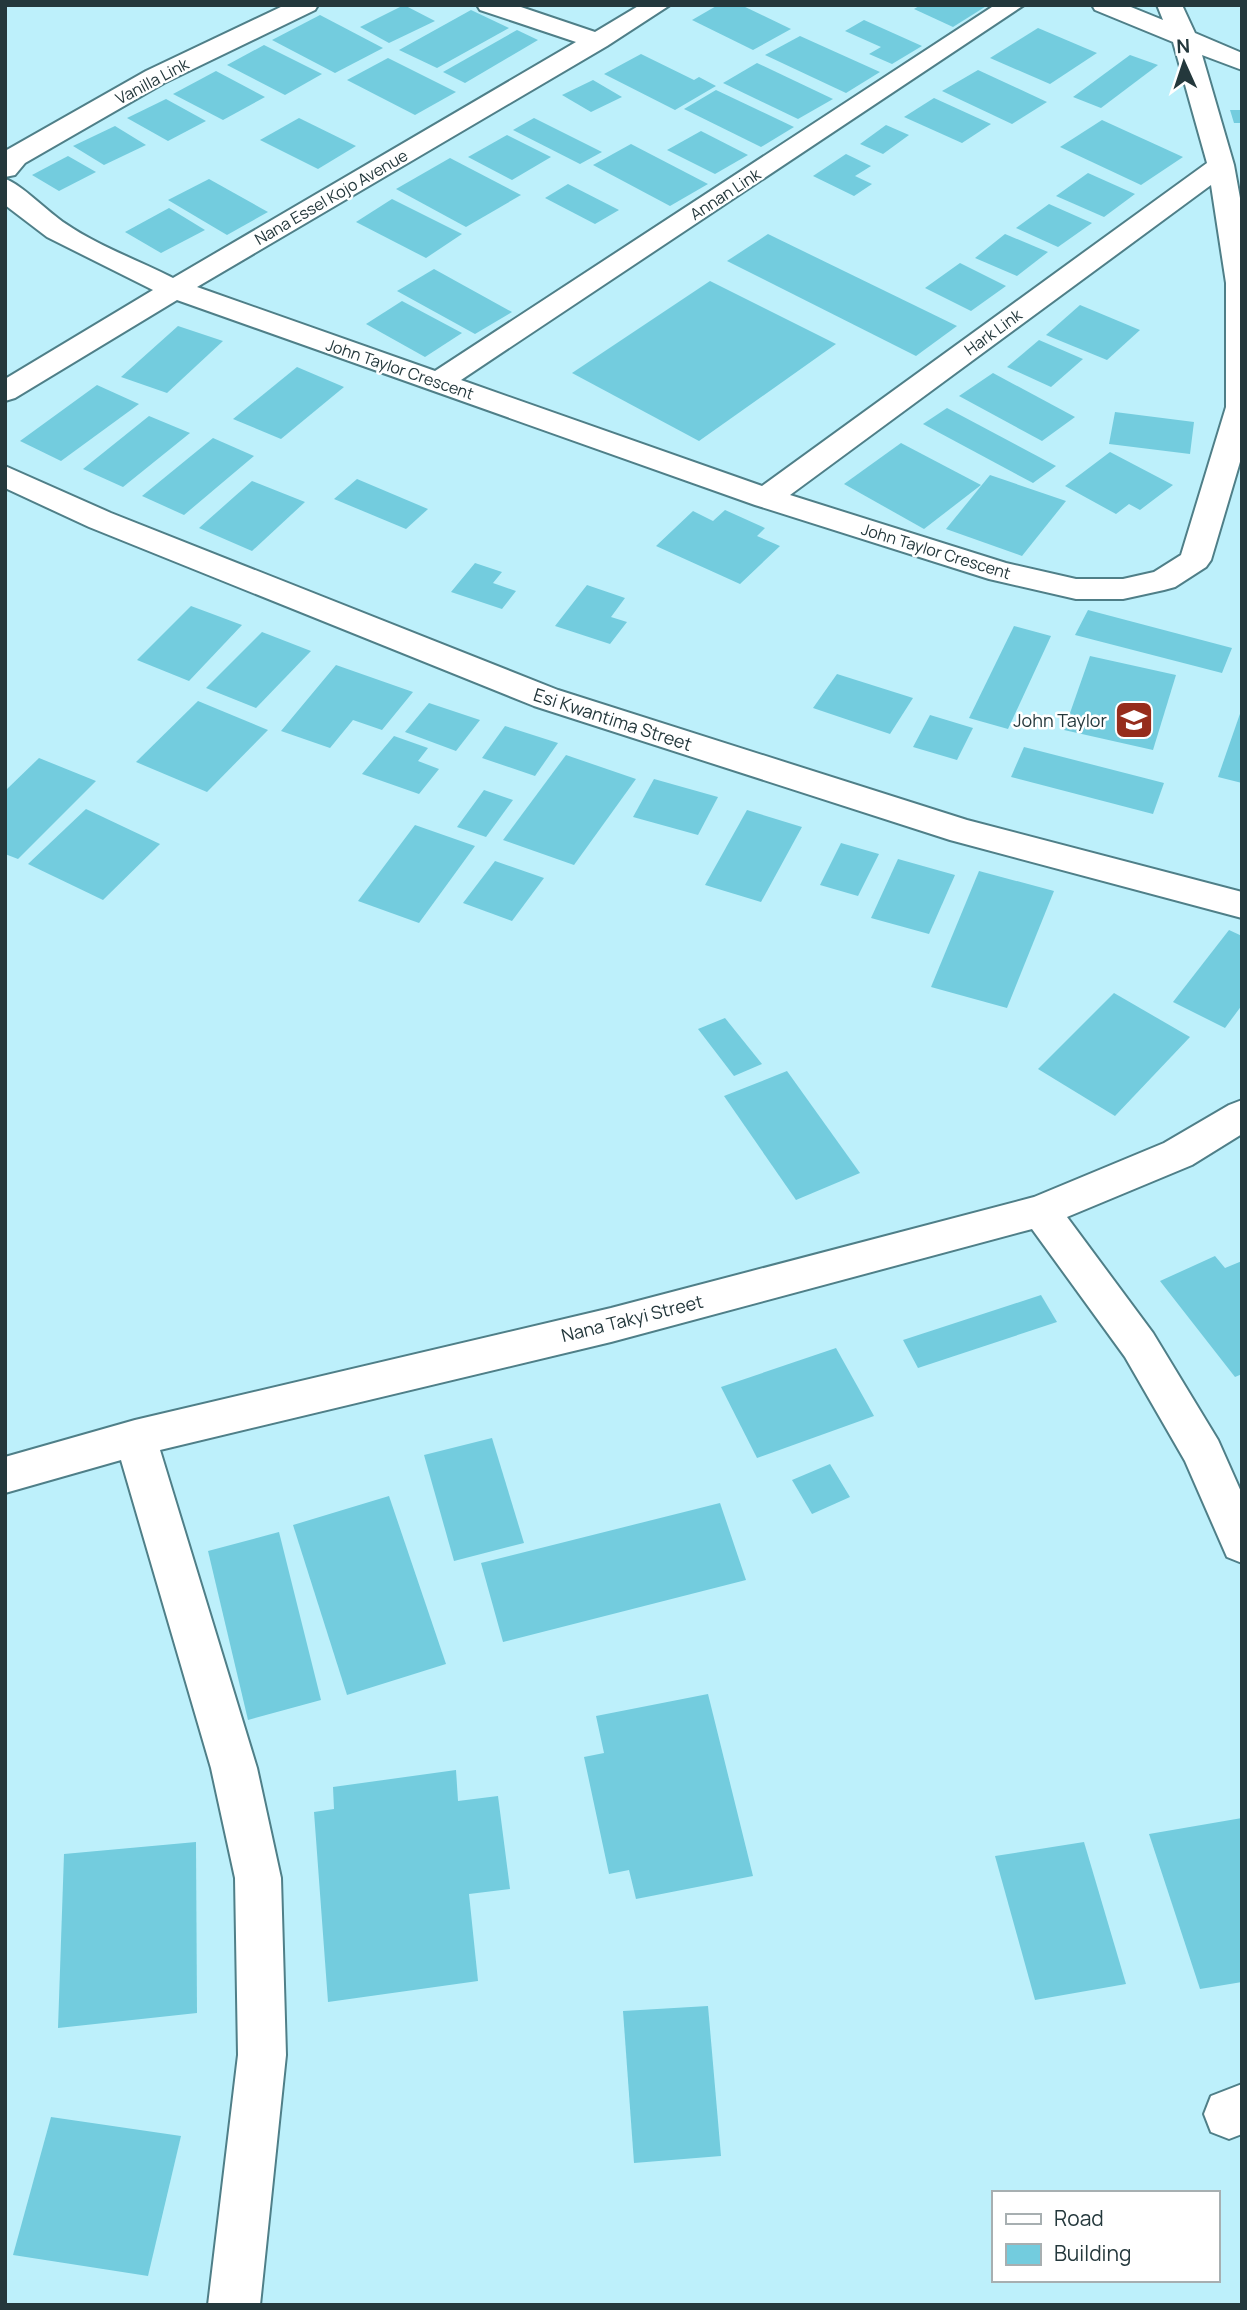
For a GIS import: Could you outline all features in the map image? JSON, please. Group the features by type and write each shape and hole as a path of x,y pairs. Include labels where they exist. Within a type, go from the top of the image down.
{"street":[{"name":"Vanilla Link","path":"5,169 15,157 155,77 306,5"},
{"path":"489,5 551,16 598,41"},
{"name":"Nana Essel Kojo Avenue","path":"5,392 174,289 657,5"},
{"name":"Annan Link","path":"439,382 1012,5"},
{"path":"1104,5 1242,62"},
{"name":"John Taylor Crescent","path":"174,289 766,498 1000,572 1076,589 1123,589 1164,580 1195,560 1241,407 1240,283 1221,165 1184,38 1169,5"},
{"name":"Hark Link","path":"766,498 1221,165"},
{"path":"5,187 14,198 57,231 174,289"},
{"name":"Esi Kwantima Street","path":"5,476 100,520 546,698 962,831 1242,905"},
{"name":"Nana Takyi Street","path":"5,1475 135,1438 611,1325 1041,1211 1178,1154 1242,1115"},
{"path":"1041,1211 1139,1345 1203,1453 1242,1544"},
{"path":"135,1438 234,1768 258,1878 262,2054 234,2305"}],"building":[{"path":"404,5 435,21 389,43 360,27"},
{"path":"718,5 741,5 791,29 753,50 692,20"},
{"path":"921,5 988,5 953,27 914,9"},
{"path":"471,10 509,28 437,68 399,50"},
{"path":"320,15 383,48 335,73 272,40"},
{"path":"864,20 922,46 892,64 869,54 881,47 845,31"},
{"path":"1038,28 1097,53 1050,84 990,58"},
{"path":"517,30 538,40 465,83 443,72"},
{"path":"800,36 880,72 846,93 765,55"},
{"path":"264,45 322,74 285,95 227,65"},
{"path":"641,54 694,80 699,77 716,86 675,110 604,74"},
{"path":"1130,55 1158,65 1101,108 1073,97"},
{"path":"388,58 456,92 415,115 347,80"},
{"path":"757,63 833,99 798,119 723,83"},
{"path":"978,70 1047,102 1012,124 942,91"},
{"path":"216,71 265,97 223,120 173,94"},
{"path":"593,80 622,97 591,112 562,95"},
{"path":"716,90 794,127 761,147 684,109"},
{"path":"934,98 991,124 962,143 904,117"},
{"path":"166,99 206,121 168,141 127,118"},
{"path":"1230,110 1242,110 1242,123 1234,123"},
{"path":"299,118 356,146 318,169 260,140"},
{"path":"534,118 602,152 580,164 513,130"},
{"path":"1102,120 1183,157 1141,185 1060,147"},
{"path":"886,125 909,135 883,154 860,144"},
{"path":"115,126 146,145 104,165 73,146"},
{"path":"701,131 748,155 715,174 667,150"},
{"path":"507,135 551,157 512,180 468,157"},
{"path":"631,144 708,184 670,206 593,165"},
{"path":"846,154 871,166 855,176 872,184 854,196 813,176"},
{"path":"68,156 96,172 59,191 32,175"},
{"path":"450,158 521,195 466,227 396,189"},
{"path":"1088,173 1135,194 1104,217 1056,196"},
{"path":"209,179 268,212 227,235 168,200"},
{"path":"568,184 619,210 595,224 545,198"},
{"path":"392,199 462,234 426,258 356,222"},
{"path":"1049,204 1092,223 1058,247 1016,228"},
{"path":"169,208 205,230 161,253 125,232"},
{"path":"768,234 957,326 916,356 727,261"},
{"path":"1005,234 1048,252 1017,276 975,258"},
{"path":"960,263 1006,286 971,311 925,288"},
{"path":"434,269 512,312 475,334 397,291"},
{"path":"710,281 836,344 699,441 572,373"},
{"path":"402,301 462,333 425,357 366,324"},
{"path":"1080,305 1140,330 1107,360 1046,335"},
{"path":"178,326 223,341 167,393 121,377"},
{"path":"1039,340 1083,359 1051,387 1007,367"},
{"path":"297,367 344,387 281,439 233,419"},
{"path":"993,373 1075,417 1042,441 959,396"},
{"path":"97,385 139,404 61,461 20,441"},
{"path":"947,408 1056,466 1033,483 923,424"},
{"path":"1115,412 1194,422 1190,454 1109,444"},
{"path":"149,416 190,433 123,487 83,469"},
{"path":"213,438 254,456 184,515 142,496"},
{"path":"901,443 981,485 924,529 844,484"},
{"path":"1110,452 1173,485 1140,510 1129,504 1116,514 1065,486"},
{"path":"990,475 1066,501 1022,556 946,529"},
{"path":"357,479 428,509 406,529 334,499"},
{"path":"252,481 305,502 252,551 199,528"},
{"path":"725,510 765,528 757,536 780,546 740,584 656,546 693,511 713,521"},
{"path":"475,563 502,572 493,583 516,591 502,609 451,592"},
{"path":"587,585 625,598 611,617 627,622 610,644 555,626"},
{"path":"191,606 242,625 189,681 137,660"},
{"path":"1088,610 1232,648 1222,673 1075,635"},
{"path":"1014,626 1051,636 1008,729 969,718"},
{"path":"262,632 311,651 256,708 206,688"},
{"path":"1090,656 1176,675 1153,750 1064,730"},
{"path":"336,665 413,692 382,730 353,720 330,748 281,731"},
{"path":"837,674 913,698 890,734 813,708"},
{"path":"198,701 268,730 207,792 136,762"},
{"path":"429,703 480,720 456,751 405,732"},
{"path":"1242,708 1242,783 1218,777"},
{"path":"930,715 973,728 957,760 913,747"},
{"path":"505,726 558,743 535,776 482,758"},
{"path":"394,736 428,748 418,761 439,769 419,794 362,774"},
{"path":"1024,747 1164,783 1153,814 1011,777"},
{"path":"566,755 636,779 574,865 503,840"},
{"path":"39,758 96,781 18,859 5,854 5,791"},
{"path":"654,779 718,797 698,835 633,817"},
{"path":"484,790 513,800 486,837 457,827"},
{"path":"86,809 160,844 103,900 28,864"},
{"path":"747,810 802,827 761,902 705,885"},
{"path":"415,825 475,846 419,923 358,901"},
{"path":"841,843 879,854 858,896 820,885"},
{"path":"898,859 955,875 929,934 871,918"},
{"path":"495,861 544,878 512,921 463,903"},
{"path":"979,871 1054,891 1007,1008 931,987"},
{"path":"1229,930 1242,936 1242,1005 1225,1028 1173,1002"},
{"path":"1114,993 1190,1037 1115,1116 1038,1069"},
{"path":"725,1018 762,1064 734,1076 698,1029"},
{"path":"787,1071 860,1173 796,1200 724,1096"},
{"path":"1215,1256 1225,1268 1242,1261 1242,1374 1235,1377 1160,1281"},
{"path":"1041,1295 1057,1322 918,1368 903,1340"},
{"path":"836,1348 874,1416 757,1458 721,1387"},
{"path":"492,1438 524,1543 454,1561 424,1455"},
{"path":"830,1464 850,1497 812,1514 792,1480"},
{"path":"389,1496 446,1664 347,1695 293,1525"},
{"path":"720,1503 746,1580 503,1642 481,1563"},
{"path":"279,1532 321,1700 248,1720 208,1551"},
{"path":"708,1694 753,1876 636,1899 629,1870 609,1874 584,1757 604,1753 596,1716"},
{"path":"456,1770 458,1801 498,1796 510,1889 469,1894 478,1981 328,2002 314,1812 334,1809 333,1787"},
{"path":"1242,1818 1242,1982 1200,1989 1149,1834"},
{"path":"196,1842 197,2013 58,2028 64,1854"},
{"path":"1084,1842 1126,1984 1035,2000 995,1856"},
{"path":"708,2006 721,2156 634,2163 623,2011"},
{"path":"51,2117 181,2136 148,2276 13,2255"}],"place":[{"name":"John Taylor","path":"1134,720"}]}
